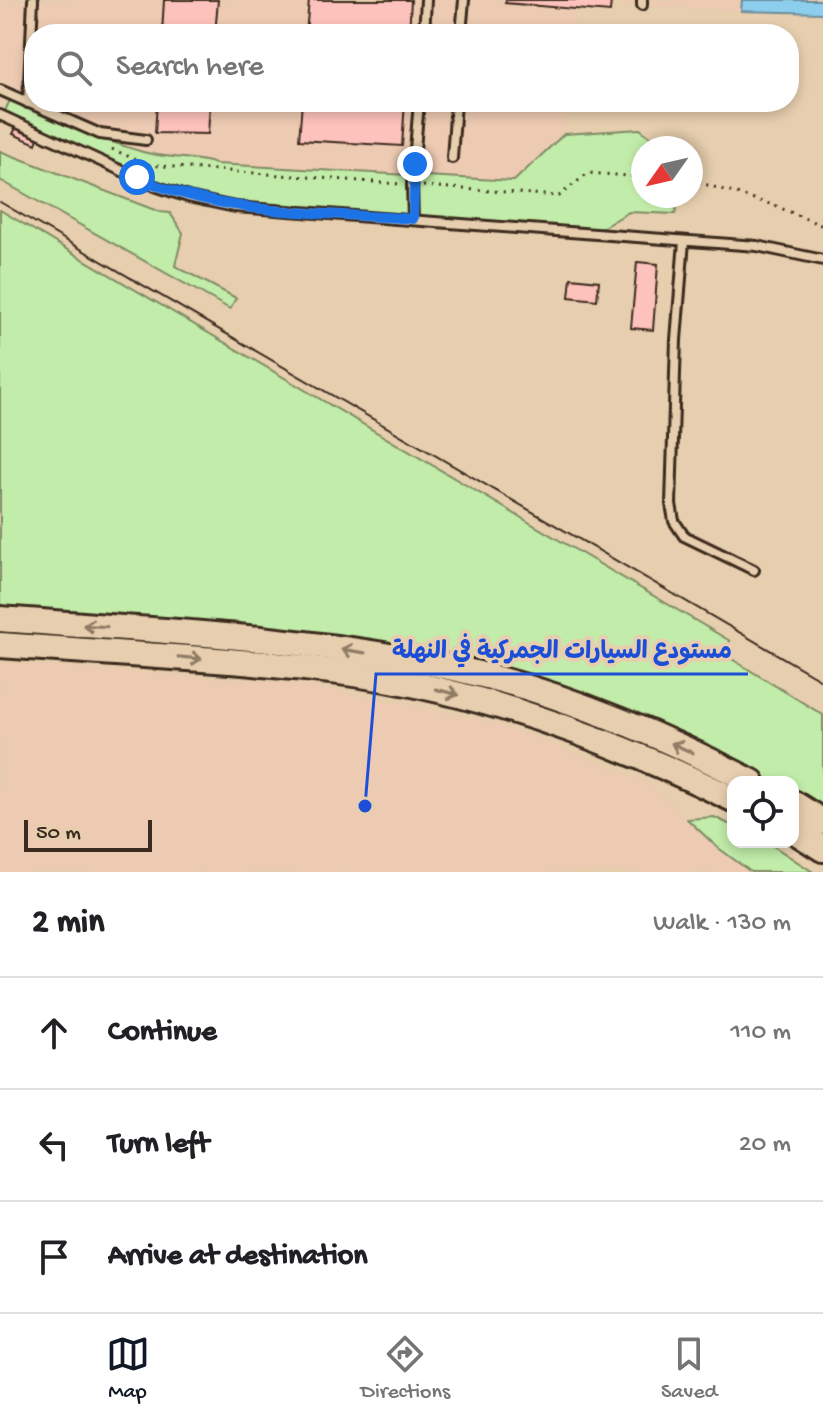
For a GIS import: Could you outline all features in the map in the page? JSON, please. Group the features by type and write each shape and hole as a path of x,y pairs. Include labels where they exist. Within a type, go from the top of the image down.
{"main road":[{"path":"0,619 275,640 401,658 460,670 522,686 593,711 739,776"},
{"path":"0,645 267,664 355,674 437,689 608,742 727,796"},
{"path":"799,807 823,822"},
{"path":"799,834 823,849"}],"lane":[{"path":"32,24 33,0"},
{"path":"425,24 426,0"},
{"path":"462,24 464,0"},
{"path":"0,90 24,101"},
{"path":"49,112 100,134 146,140"},
{"path":"413,219 412,185 418,112"},
{"path":"452,158 455,112"},
{"path":"0,115 155,186 235,207 757,246 823,260"},
{"path":"684,241 676,340 671,504 674,521 684,536 754,570"}],"path":[{"path":"108,147 148,165 559,196 588,173 631,176"},
{"path":"703,184 776,206 823,226"}],"shaded area":[{"path":"0,0 742,0 741,11 612,3 610,12 576,9 574,24 24,24 24,106 0,96"},
{"path":"38,112 566,112 564,134 514,181 216,164 145,153"},
{"path":"0,663 297,684 477,719 536,738 649,784 717,847 751,872 0,872"}],"green space":[{"path":"10,100 24,106 24,112 38,112 109,141 161,156 216,164 514,181 564,134 640,129 649,136 631,136 631,208 676,208 675,214 629,212 600,229 221,204 137,177 5,111"},
{"path":"0,151 160,212 170,213 183,233 175,266 236,298 230,309 0,180"},
{"path":"0,210 730,641 722,653 823,715 823,815 799,799 799,776 755,776 673,736 519,676 0,614"},
{"path":"714,817 727,823 727,848 776,848 813,872 751,872 717,847 687,819"}],"water":[{"path":"742,0 823,0 823,13 741,11"}],"building":[{"path":"164,0 218,0 216,24 163,24"},
{"path":"309,0 411,0 410,24 307,24"},
{"path":"506,0 611,0 610,12 505,3"},
{"path":"156,112 209,112 208,134 155,133"},
{"path":"301,112 404,112 402,146 299,140"},
{"path":"17,126 39,135 36,144 13,134"},
{"path":"637,262 658,264 653,330 631,328"},
{"path":"571,278 599,281 597,300 569,297"}],"tram line":[{"path":"0,202 823,681"}],"place":[{"name":"مستودع السيارات الجمركية في النهلة","path":"365,806"}],"route":[{"path":"137,177 188,197 235,207 413,219 415,164"}]}
